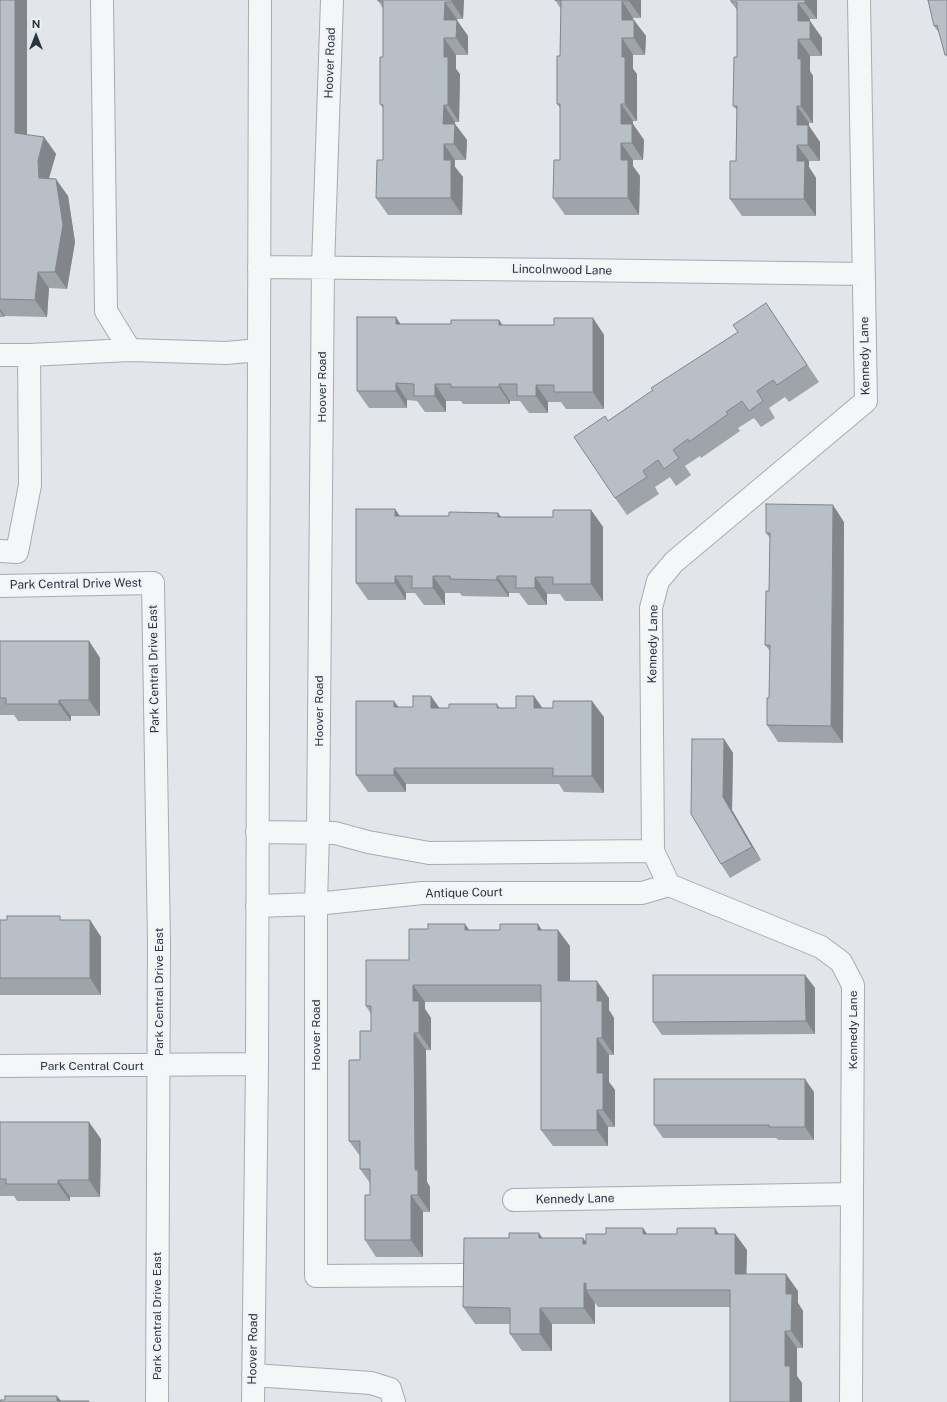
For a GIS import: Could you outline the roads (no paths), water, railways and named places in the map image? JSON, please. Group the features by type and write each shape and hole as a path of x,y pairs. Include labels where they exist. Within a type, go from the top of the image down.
{"street":[{"path":"102,0 106,311 130,350"},
{"name":"Hoover Road","path":"253,1402 257,1064 260,0"},
{"name":"Hoover Road","path":"332,0 323,267 318,833 316,904 316,1276 463,1275"},
{"name":"Kennedy Lane","path":"850,1402 853,985 841,962 821,947 669,885 653,851 651,608 658,581 674,562 866,401 860,0"},
{"name":"Lincolnwood Lane","path":"259,267 864,274"},
{"path":"0,355 130,350 226,352 259,350"},
{"path":"0,551 17,552 30,485 29,355"},
{"name":"Park Central Drive West","path":"0,586 153,583"},
{"name":"Park Central Drive East","path":"153,583 160,943 156,1402"},
{"path":"257,832 335,833 368,842 429,853 653,851"},
{"name":"Antique Court","path":"257,906 316,904 422,893 642,893 669,885"},
{"name":"Park Central Court","path":"0,1066 257,1064"},
{"name":"Kennedy Lane","path":"514,1200 852,1194"},
{"path":"253,1375 371,1382 390,1389 394,1402"}]}
